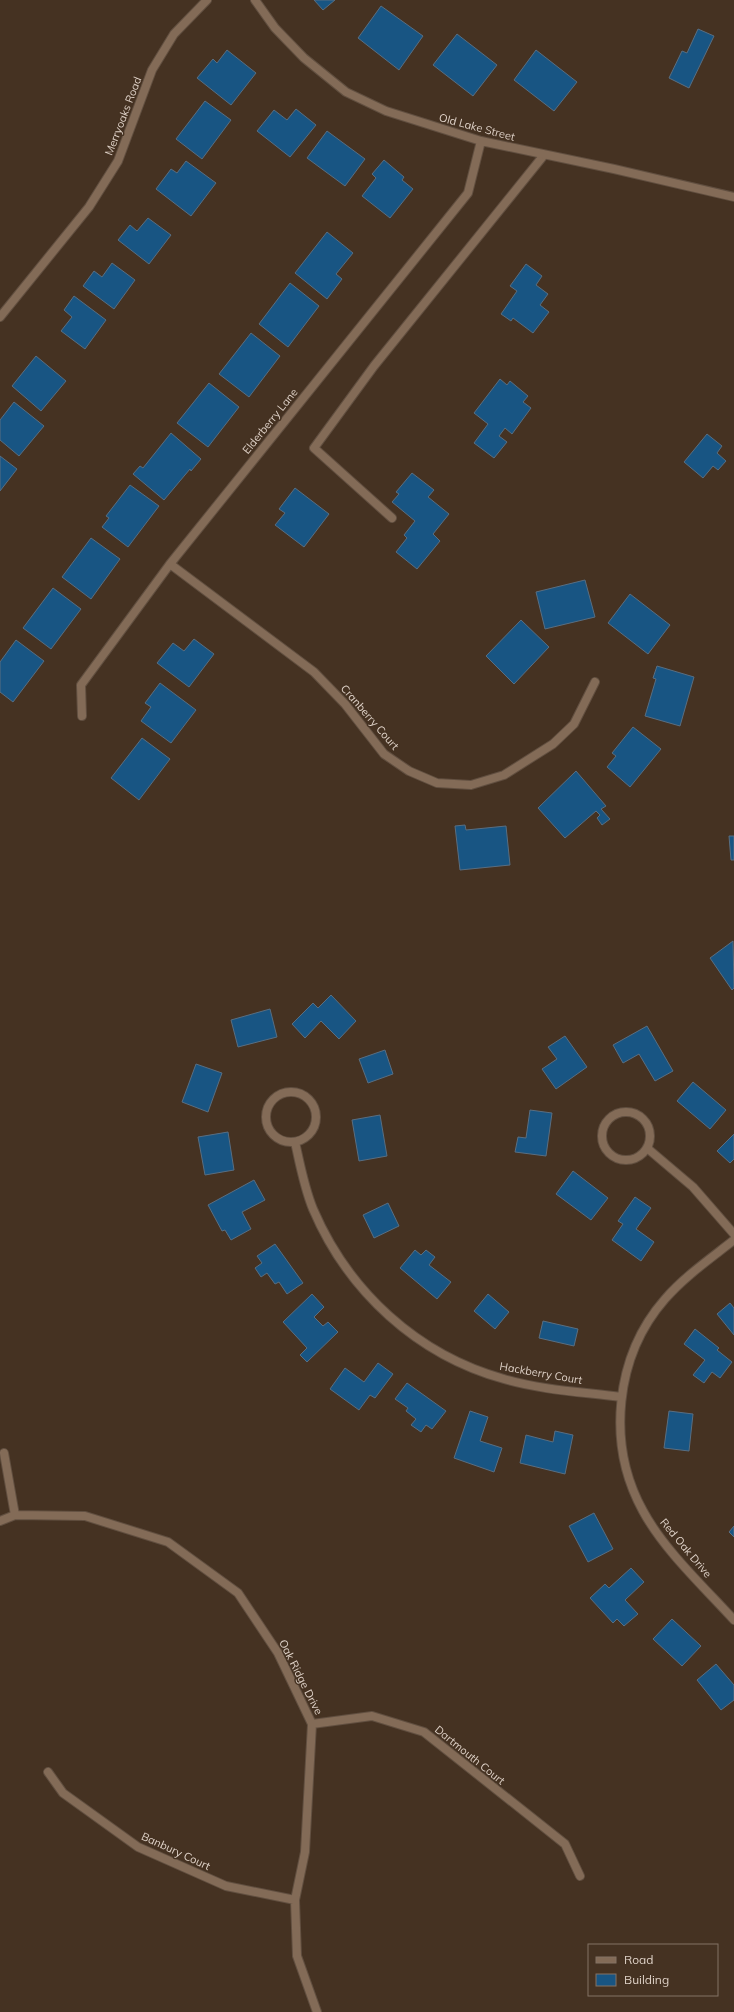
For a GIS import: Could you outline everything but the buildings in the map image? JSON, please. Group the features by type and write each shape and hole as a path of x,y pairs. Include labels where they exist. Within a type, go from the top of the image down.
{"street":[{"name":"Merryoaks Road","path":"0,317 89,207 118,161 152,70 174,34 207,0"},
{"name":"Old Lake Street","path":"255,0 275,28 304,58 346,92 386,112 481,142 734,197"},
{"name":"Elderberry Lane","path":"82,716 81,685 170,564 468,193 481,142"},
{"path":"392,518 314,448 374,366 544,155"},
{"name":"Cranberry Court","path":"170,564 314,672 345,704 384,754 409,771 437,782 471,785 504,775 553,744 574,724 594,682"},
{"path":"285,1092 298,1092 304,1094 309,1098 315,1109 316,1121 314,1127 306,1137 295,1142 282,1140 277,1137 268,1128 266,1121 266,1115 270,1103 274,1098 285,1092"},
{"path":"622,1112 634,1112 644,1119 650,1130 648,1148 644,1153 634,1159 627,1160 616,1158 606,1150 603,1145 603,1126 610,1117 616,1114 622,1112"},
{"name":"Hackberry Court","path":"295,1142 305,1186 327,1239 354,1280 372,1301 398,1324 427,1345 486,1373 530,1384 621,1397"},
{"path":"648,1148 693,1186 734,1234"},
{"name":"Red Oak Drive","path":"734,1240 680,1284 652,1315 642,1330 634,1349 621,1397 620,1420 624,1458 630,1480 643,1511 663,1540 734,1620"},
{"path":"4,1453 15,1515"},
{"name":"Oak Ridge Drive","path":"0,1521 15,1515 85,1516 168,1542 238,1593 278,1653 312,1724 305,1852 295,1900 297,1956 317,2012"},
{"name":"Dartmouth Court","path":"312,1724 372,1716 424,1732 565,1844 580,1876"},
{"name":"Banbury Court","path":"48,1772 62,1794 138,1847 226,1886 295,1900"}]}
